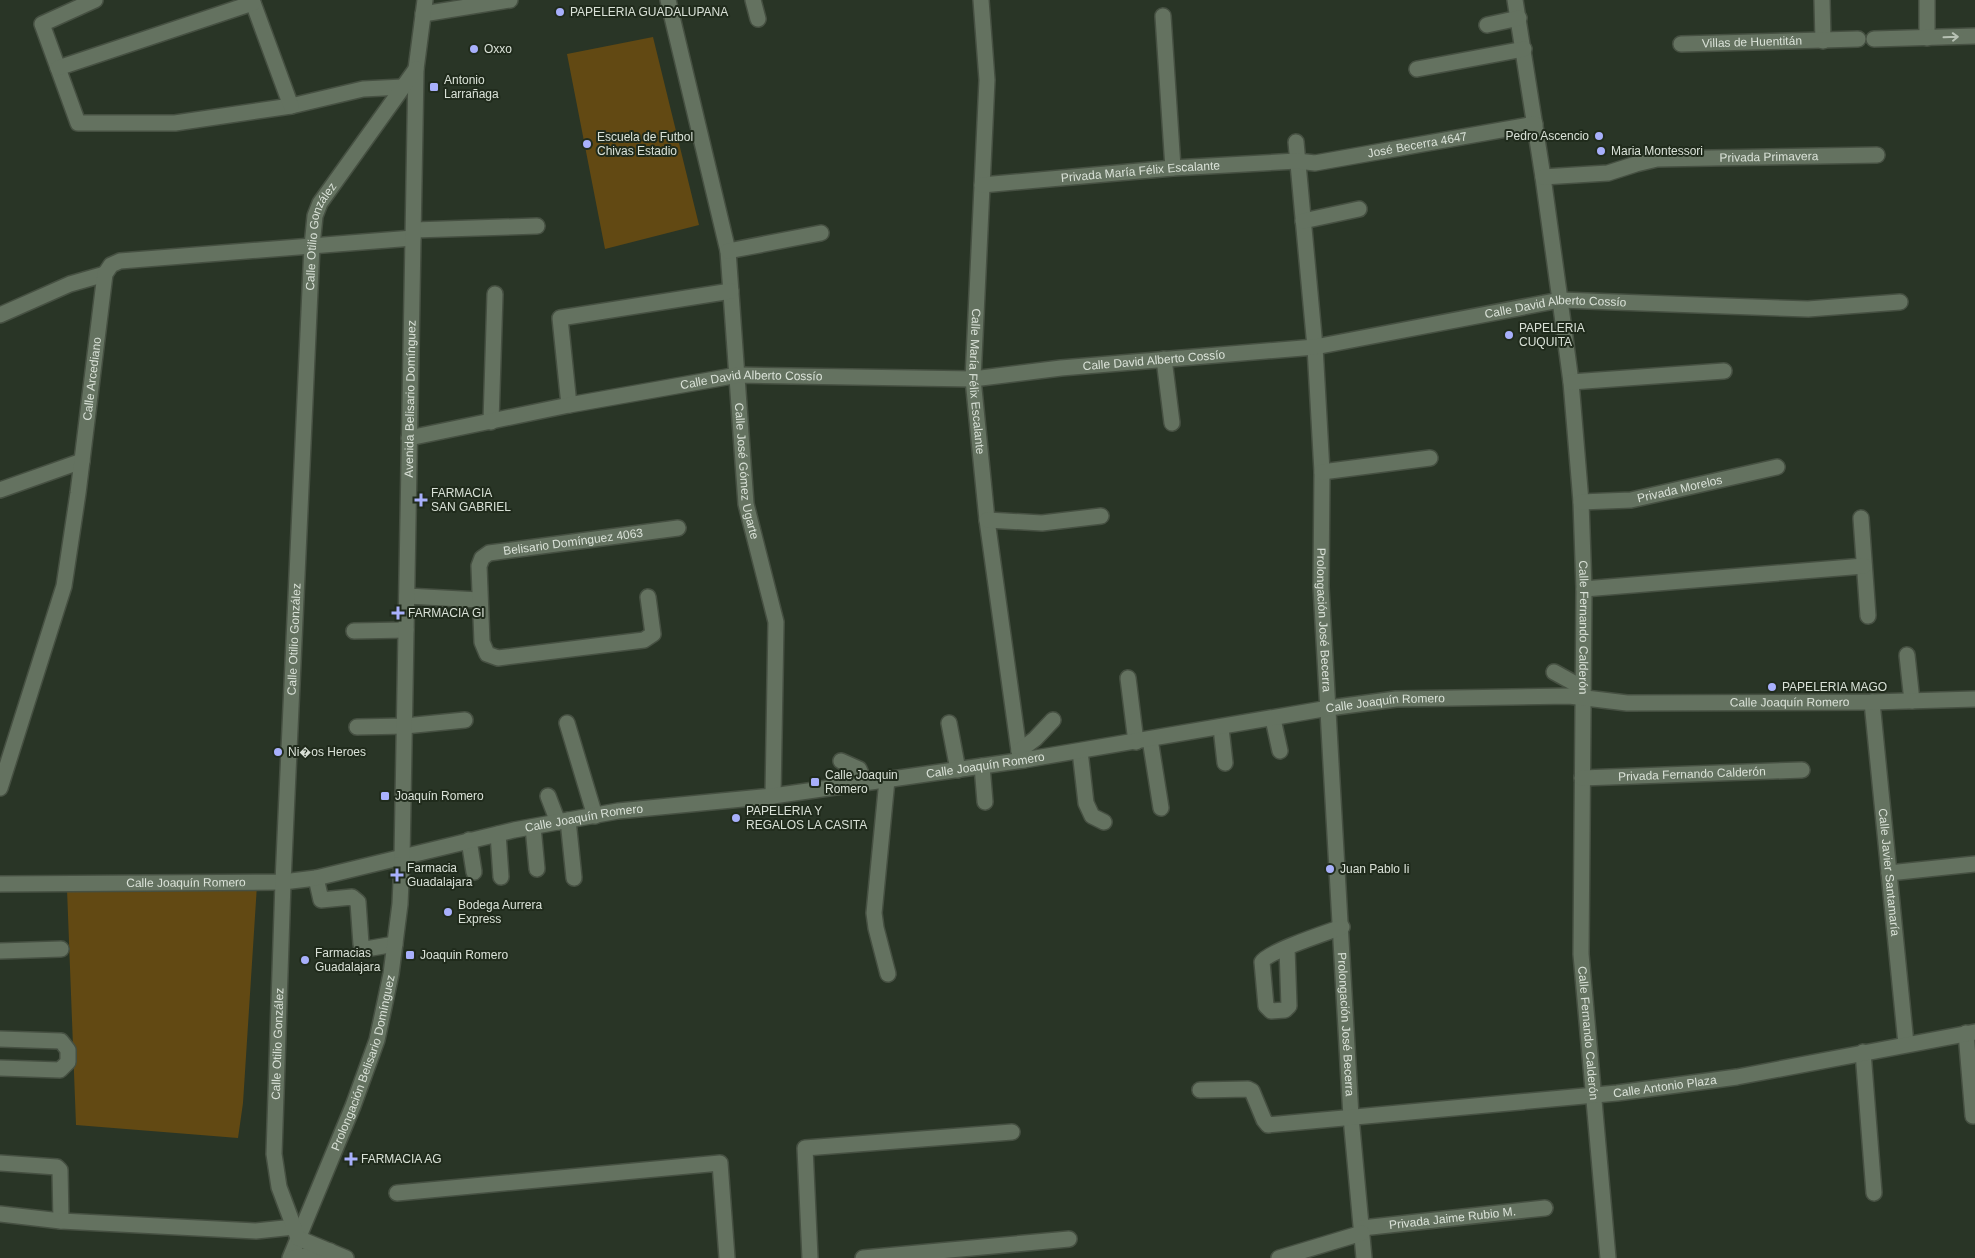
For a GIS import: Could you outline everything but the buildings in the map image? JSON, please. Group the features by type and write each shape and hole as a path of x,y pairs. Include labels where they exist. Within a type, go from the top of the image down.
{"street":[{"path":"95,0 42,24 78,123 175,123 291,106 363,89 403,87"},
{"path":"424,7 510,0"},
{"name":"Calle José Gómez Ugarte","path":"668,0 728,251 746,504 776,622 773,796"},
{"path":"753,0 758,19"},
{"name":"Calle María Félix Escalante","path":"981,0 987,80 973,379 987,520 1022,755"},
{"name":"Calle Fernando Calderón","path":"1515,0 1543,177 1571,382 1581,502 1584,589 1581,954 1608,1258"},
{"path":"1822,0 1823,40"},
{"path":"1927,0 1927,38"},
{"path":"58,68 253,1 291,106"},
{"name":"Avenida Belisario Domínguez","path":"402,858 416,69 424,7"},
{"path":"1163,16 1173,168"},
{"path":"1487,25 1519,18"},
{"path":"1874,39 1975,36"},
{"name":"Villas de Huentitán","path":"1682,44 1858,40"},
{"path":"1417,69 1524,49"},
{"name":"Calle Otilio González","path":"296,1233 279,1187 274,1154 284,882 312,246 315,216 320,203 416,69"},
{"name":"José Becerra 4647","path":"1297,161 1314,163 1535,124"},
{"name":"Prolongación José Becerra","path":"1296,142 1315,347 1322,472 1321,587 1342,927 1351,1117 1364,1258"},
{"name":"Privada Primavera","path":"1543,177 1608,173 1657,159 1877,155"},
{"name":"Privada María Félix Escalante","path":"982,186 1173,168 1297,161"},
{"path":"1303,221 1359,209"},
{"path":"0,315 70,284 105,274 111,265 120,261 312,246 413,234 537,226"},
{"path":"728,251 821,234"},
{"name":"Calle Arcediano","path":"0,788 64,586 82,461 105,274"},
{"path":"569,406 560,318 731,291"},
{"path":"491,422 495,294"},
{"name":"Calle David Alberto Cossío","path":"409,438 738,375 973,379 1061,368 1315,347 1560,300 1808,309 1900,302"},
{"path":"1164,359 1172,423"},
{"path":"1571,382 1724,371"},
{"path":"1322,472 1430,458"},
{"path":"0,490 82,461"},
{"name":"Privada Morelos","path":"1581,502 1631,500 1777,467"},
{"path":"987,520 1042,523 1101,516"},
{"path":"1860,518 1868,616"},
{"name":"Belisario Domínguez 4063","path":"648,597 653,634 644,640 498,658 486,654 482,642 478,566 482,558 489,553 678,528"},
{"path":"1584,589 1864,566"},
{"path":"407,596 479,600"},
{"path":"354,631 406,630"},
{"path":"1907,655 1912,701"},
{"path":"1554,672 1583,692"},
{"path":"1128,678 1161,808"},
{"name":"Calle Joaquín Romero","path":"0,884 284,882 316,878 469,840 563,821 618,812 773,796 958,770 982,766 1022,755 1080,751 1329,708 1396,699 1583,692 1627,703 1872,702 1975,698"},
{"name":"Calle Javier Santamaría","path":"1872,702 1906,1044"},
{"path":"1273,719 1280,751"},
{"path":"357,727 404,726 465,720"},
{"path":"1022,755 1035,738 1053,720"},
{"path":"567,723 595,816"},
{"path":"949,723 958,770"},
{"path":"1221,728 1225,763"},
{"path":"1080,751 1086,803 1090,812 1104,822"},
{"path":"841,761 859,769 865,783"},
{"path":"982,766 985,802"},
{"name":"Privada Fernando Calderón","path":"1582,778 1802,770"},
{"path":"887,780 874,913 888,974"},
{"path":"548,796 563,821 574,878"},
{"path":"533,827 538,869"},
{"path":"498,834 501,877"},
{"path":"469,840 474,872"},
{"name":"Prolongación Belisario Domínguez","path":"291,1258 296,1233 353,1106 377,1040 391,974 400,904 402,858"},
{"path":"1889,873 1975,864"},
{"path":"316,878 322,900 352,897 358,902 361,944 363,947 366,949 395,944"},
{"path":"1287,948 1342,927"},
{"path":"0,950 61,949"},
{"path":"1971,1032 1973,1116"},
{"name":"Calle Antonio Plaza","path":"1200,1090 1248,1089 1252,1091 1268,1125 1593,1096 1737,1077 1971,1032"},
{"path":"0,1039 60,1040 68,1050 68,1062 60,1070 0,1068"},
{"path":"1863,1052 1874,1192"},
{"path":"810,1258 805,1148 1012,1132"},
{"path":"0,1163 57,1167 60,1170 61,1221"},
{"path":"396,1193 720,1163 726,1258"},
{"name":"Privada Jaime Rubio M.","path":"1279,1258 1362,1231 1545,1208"},
{"path":"0,1214 61,1221 296,1233 346,1258"},
{"path":"863,1258 1069,1239"},
{"path":"291,1258 330,1251"}],"shaded area":[{"path":"653,37 699,225 605,249 567,54"},
{"path":"257,885 243,1103 238,1138 76,1125 67,889"}],"place":[{"name":"PAPELERIA GUADALUPANA","path":"560,12"},
{"name":"Oxxo","path":"474,49"},
{"name":"Antonio Larrañaga","path":"434,87"},
{"name":"Pedro Ascencio","path":"1599,136"},
{"name":"Escuela de Futbol Chivas Estadio","path":"587,144"},
{"name":"Maria Montessori","path":"1601,151"},
{"name":"PAPELERIA CUQUITA","path":"1509,335"},
{"name":"FARMACIA SAN GABRIEL","path":"421,500"},
{"name":"FARMACIA GI","path":"398,613"},
{"name":"PAPELERIA MAGO","path":"1772,687"},
{"name":"Ni�os Heroes","path":"278,752"},
{"name":"Calle Joaquin Romero","path":"815,782"},
{"name":"Joaquín Romero","path":"385,796"},
{"name":"PAPELERIA Y REGALOS LA CASITA","path":"736,818"},
{"name":"Juan Pablo Ii","path":"1330,869"},
{"name":"Farmacia Guadalajara","path":"397,875"},
{"name":"Bodega Aurrera Express","path":"448,912"},
{"name":"Joaquin Romero","path":"410,955"},
{"name":"Farmacias Guadalajara","path":"305,960"},
{"name":"FARMACIA AG","path":"351,1159"}]}
